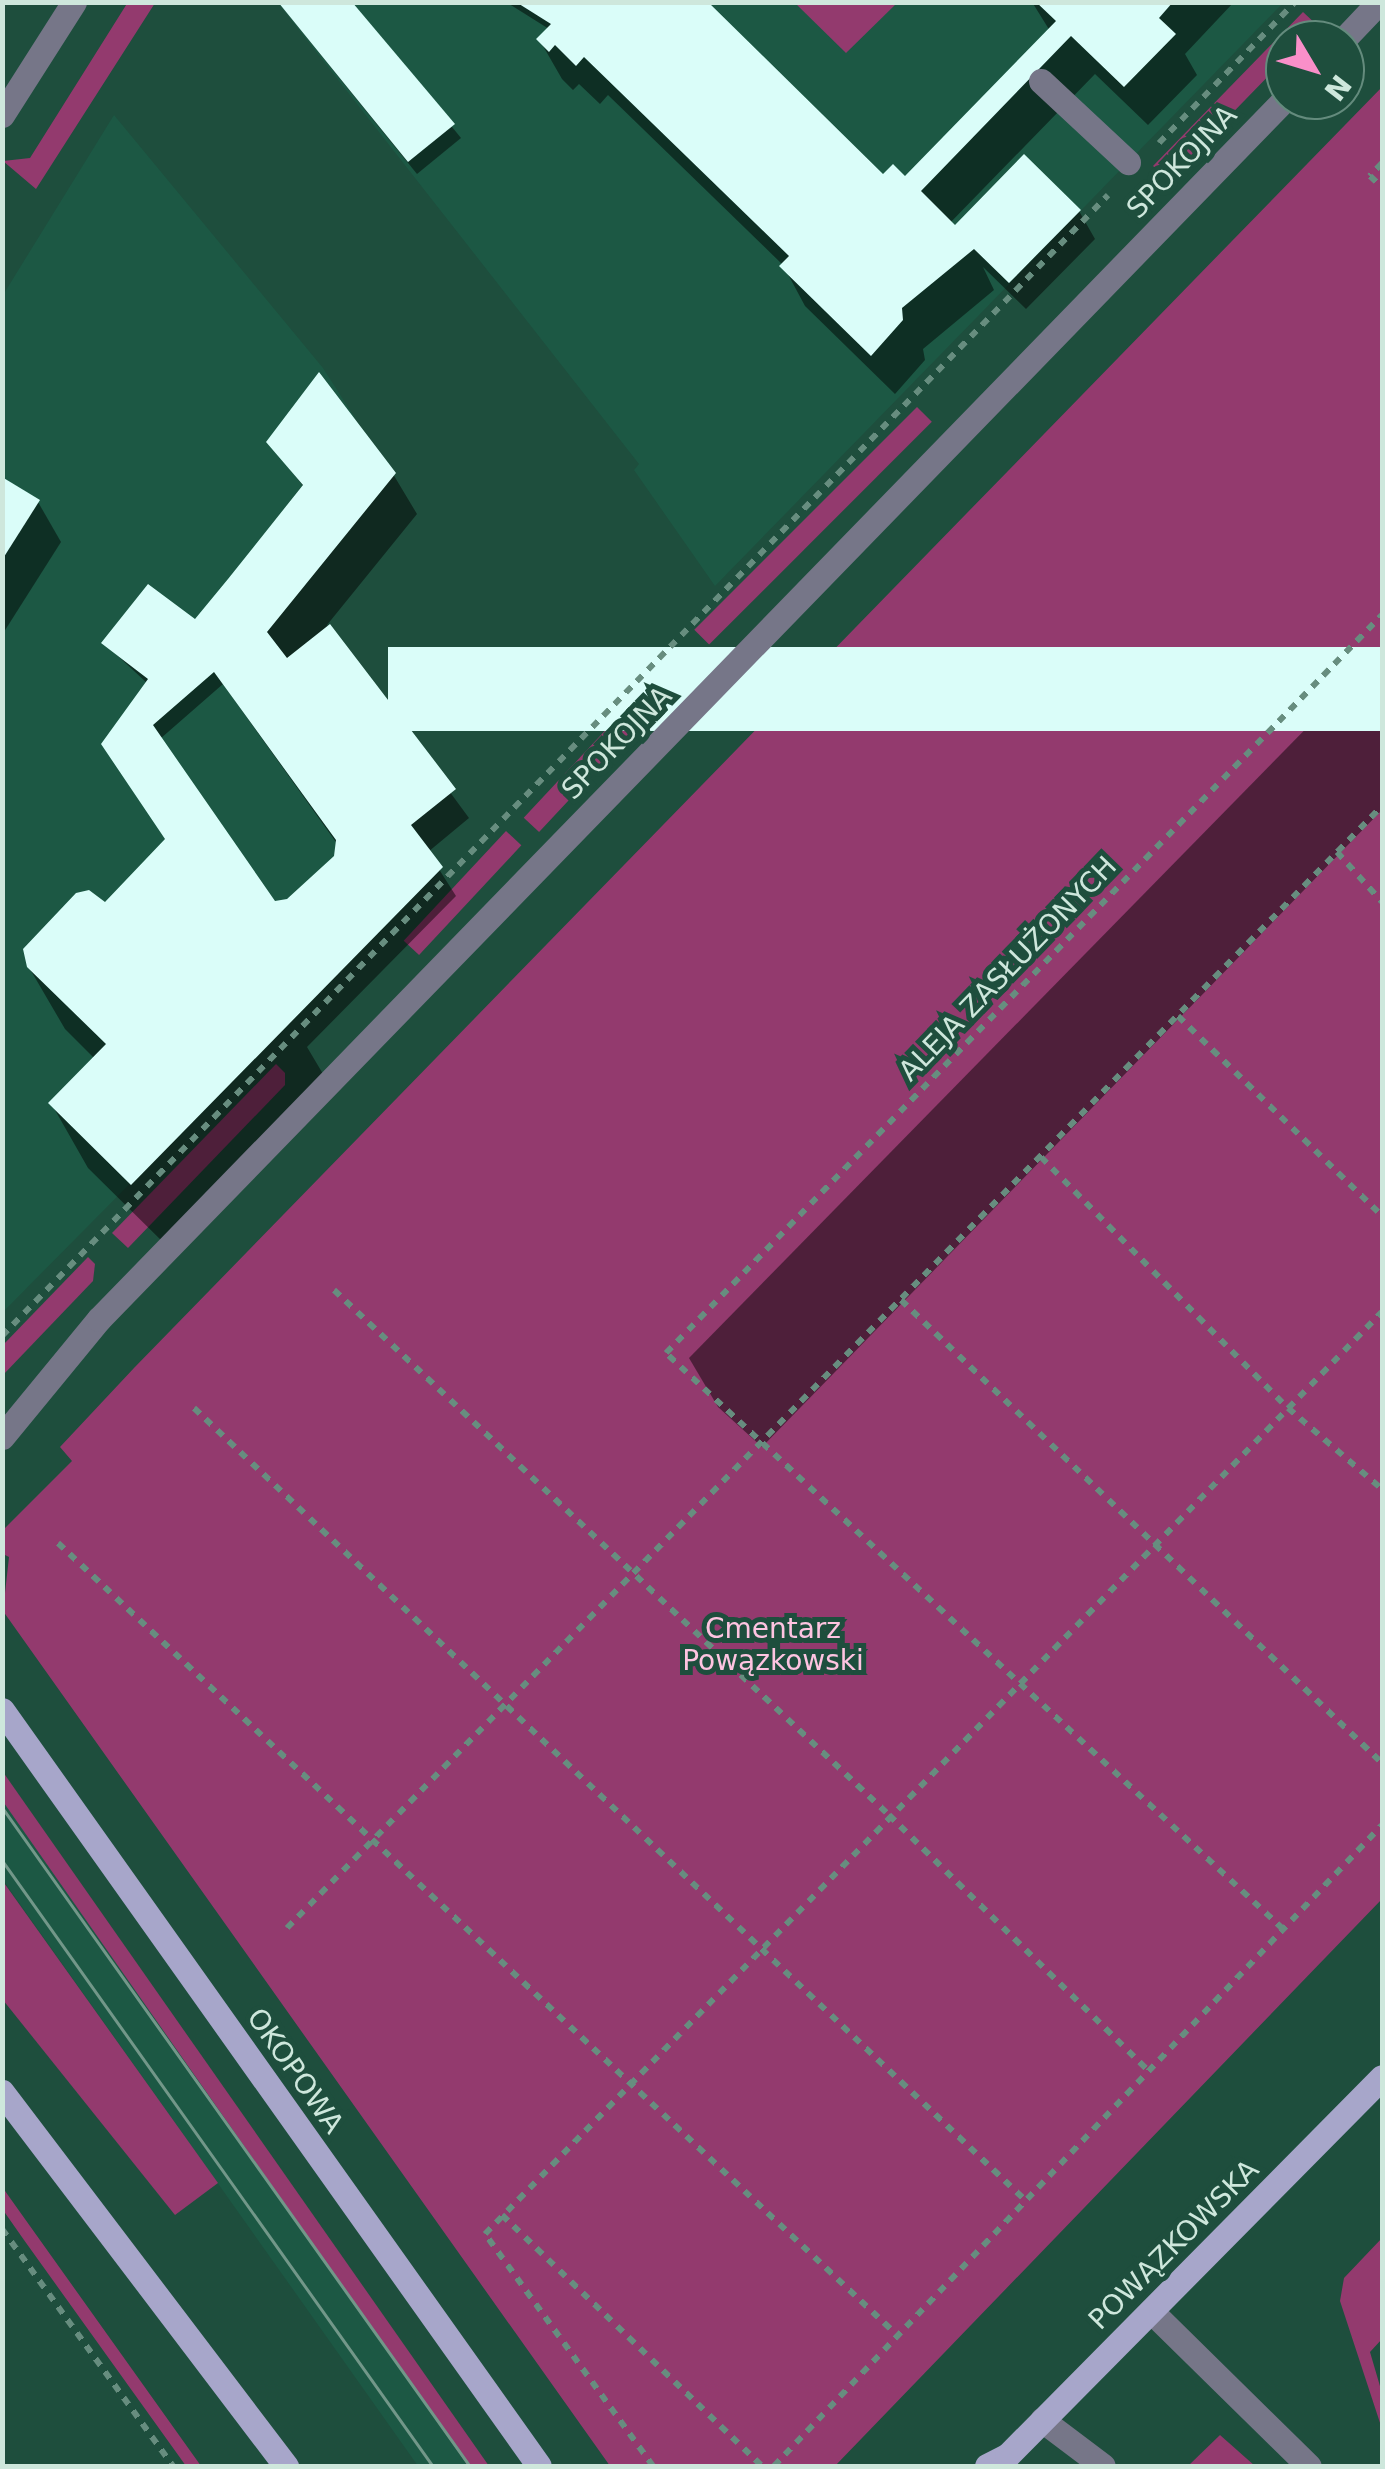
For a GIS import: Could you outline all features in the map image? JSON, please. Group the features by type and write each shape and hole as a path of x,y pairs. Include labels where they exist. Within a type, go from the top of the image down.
{"main road":[{"name":"OKOPOWA","path":"2,1710 539,2466"},
{"name":"POWĄZKOWSKA","path":"998,2463 1382,2077"},
{"path":"2,2092 286,2466"}],"street":[{"path":"2,115 74,2"},
{"path":"1041,81 1132,167"},
{"name":"SPOKOJNA","path":"2,1437 99,1319 1265,120"},
{"path":"1151,2311 1309,2466"},
{"path":"1042,2420 1103,2466"}],"path":[{"path":"2,1336 1295,2"},
{"path":"1382,163 1370,176 1382,187"},
{"name":"ALEJA ZASŁUŻONYCH","path":"761,1444 666,1354 1382,616"},
{"path":"287,1928 1382,806"},
{"path":"1337,852 1382,902"},
{"path":"1178,1016 1382,1216"},
{"path":"1041,1158 1288,1408 1382,1489"},
{"path":"334,1290 890,1815 1148,2070"},
{"path":"902,1300 1382,1763"},
{"path":"653,2466 485,2234 1382,1312"},
{"path":"194,1408 1024,2199"},
{"path":"761,1444 1283,1929"},
{"path":"58,1542 370,1843 896,2334"},
{"path":"774,2466 1382,1825"},
{"path":"502,2215 762,2466"},
{"path":"2,2229 173,2466"}],"shaded area":[{"path":"278,3 1283,3 715,586 634,470 639,464"},
{"path":"114,115 323,368 355,418 228,580 443,867 3,1312 3,295"},
{"path":"2,1789 483,2466 418,2466 3,1880"}],"green space":[{"path":"128,2 155,3 36,189 3,161 30,158"},
{"path":"795,3 897,3 846,53"},
{"path":"1303,12 1312,20 1295,20"},
{"path":"1265,51 1265,80 1174,173 1163,175 1153,166"},
{"name":"Cmentarz Powązkowski","path":"1382,87 1382,1899 835,2466 610,2466 3,1611 9,1557 3,1554 3,1530 72,1461 60,1447 134,1368 1350,120 1365,120 1365,104"},
{"path":"917,407 932,422 709,645 694,630"},
{"path":"669,662 684,676 539,832 524,818"},
{"path":"506,831 521,845 419,955 404,941"},
{"path":"276,1064 285,1073 285,1085 128,1248 112,1233"},
{"path":"88,1257 95,1264 93,1281 3,1375 3,1345"},
{"path":"3,1772 489,2466 468,2466 2,1800"},
{"path":"2,1880 218,2183 175,2215 3,2000"},
{"path":"3,2188 201,2466 186,2466 24,2240 3,2210"},
{"path":"1382,2238 1382,2339 1370,2352 1382,2393 1382,2429 1340,2301 1344,2278"},
{"path":"1220,2435 1255,2466 1188,2466"}],"building":[{"path":"278,2 352,2 455,124 408,162"},
{"path":"516,2 708,2 883,174 893,164 905,176 1056,21 1036,2 1173,2 1159,18 1176,34 1124,87 1071,36 921,191 955,225 1024,154 1081,210 1009,283 974,249 902,308 903,320 871,356 779,266 789,256 584,57 576,66 555,45 549,52 536,39 551,24"},
{"path":"319,372 396,473 267,632 287,658 330,624 456,789 411,825 443,867 131,1185 48,1103 106,1044 27,967 23,949 76,893 89,890 105,902 165,839 101,744 148,679 101,643 148,584 195,619 228,579 303,485 266,442","holes":["214,672 336,840 334,856 287,899 275,901 153,725"]},
{"path":"2,477 40,500 2,560"},
{"path":"388,647 1382,647 1382,731 388,731"}],"tram line":[{"path":"2,1807 470,2466"},
{"path":"2,1860 433,2466"}]}
